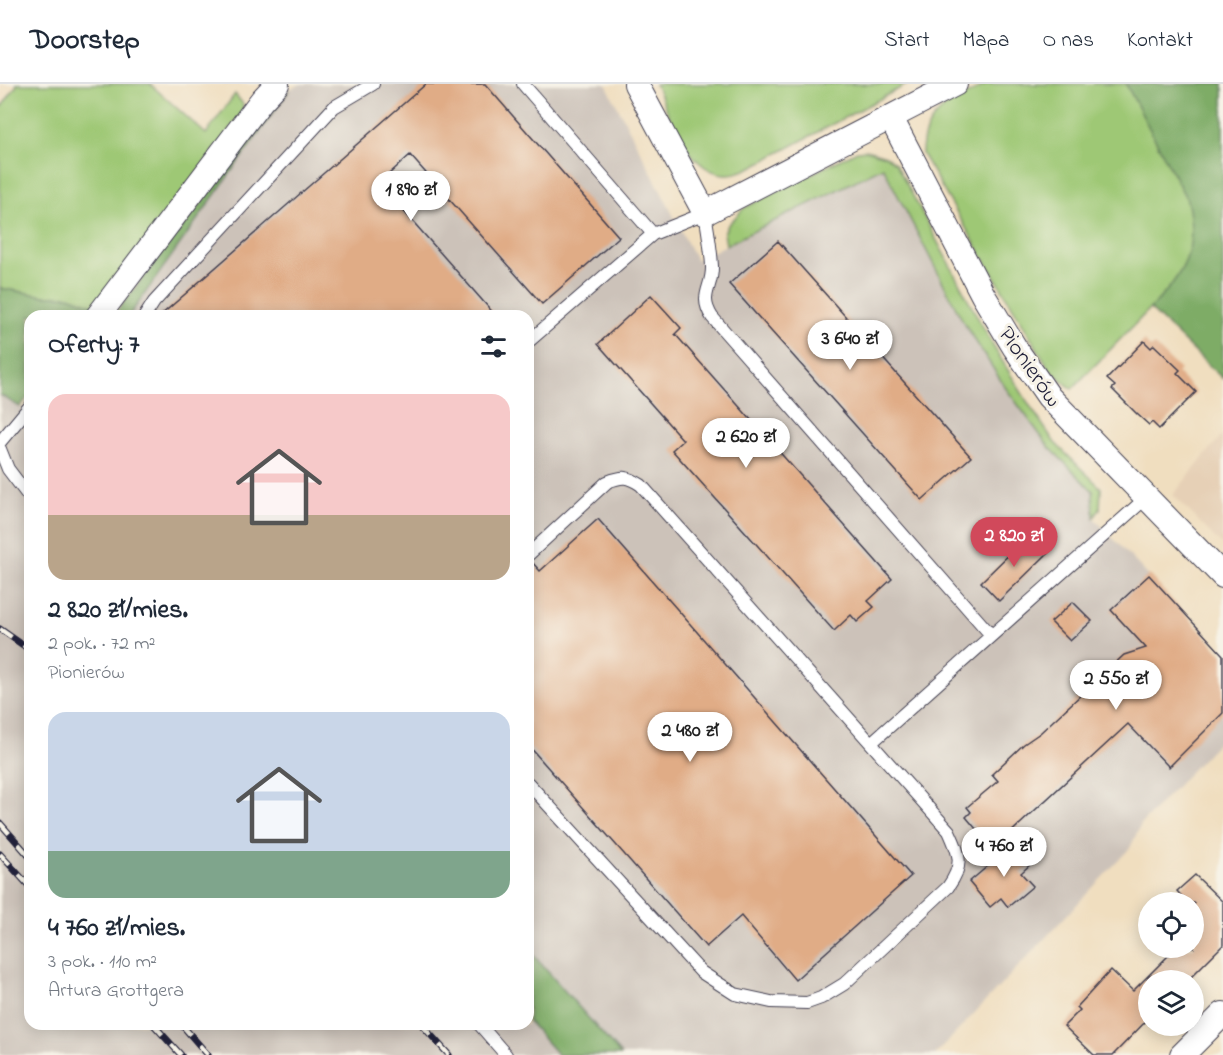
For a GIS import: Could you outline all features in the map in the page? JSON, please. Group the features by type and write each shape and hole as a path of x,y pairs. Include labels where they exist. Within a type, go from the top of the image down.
{"street":[{"path":"103,310 262,100 277,84"},
{"path":"636,84 705,213 955,84"},
{"name":"Pionierów","path":"891,118 983,294 1049,397 1223,576"},
{"path":"1191,1052 1223,1014"}],"lane":[{"path":"149,310 334,107 373,84"},
{"path":"523,84 653,234"},
{"path":"534,337 653,234 705,213 712,271 705,295 706,307 991,635"},
{"path":"0,442 24,413"},
{"path":"0,449 8,469 24,490"},
{"path":"534,549 607,482 628,477 641,485 949,831 959,860 958,874 948,888 844,984 821,998 807,1003 771,1002 745,996 720,986 701,972 534,790"},
{"path":"872,743 1146,498"},
{"path":"484,1030 506,1055"}],"shaded area":[{"path":"301,84 606,84 696,260 883,167 964,323 1005,387 1049,447 1093,491 1094,518 1223,655 1223,737 1141,824 1130,848 935,1055 621,1055 534,956 534,310 133,310 290,89"},
{"path":"0,395 24,409 24,1030 534,1030 534,1028 558,1055 0,1055"},
{"path":"1223,434 1223,546 1173,495"}],"green space":[{"path":"16,84 150,84 206,134 235,94 243,104 243,112 98,307 69,296 44,296 0,288 0,109"},
{"path":"655,84 908,84 752,167 724,174 700,163 690,152 673,124"},
{"path":"987,84 1126,84 1187,200 1192,220 1192,239 1185,264 1170,288 1072,389 1050,370 922,154 924,139 934,117 953,102"},
{"path":"1126,84 1223,84 1223,379 1150,309 1172,284 1186,260 1190,247 1190,218 1187,200"},
{"path":"290,89 133,310 118,310"},
{"path":"866,150 886,156 896,164 993,346 1030,406 1055,443 1101,488 1100,509 1094,518 1093,491 1049,447 1005,387 964,323 883,167 726,245 724,233 728,225 744,208 857,151"},
{"path":"0,288 44,296 69,296 98,307 96,310 24,310 24,402 20,407 0,395"},
{"path":"534,956 621,1055 558,1055 534,1028"}],"building":[{"path":"426,84 485,84 619,237 542,304 410,155 379,183 491,310 167,310"},
{"path":"778,241 971,457 922,500 729,284"},
{"path":"651,295 681,328 675,334 892,579 868,601 874,607 857,622 851,615 834,631 672,450 683,440 598,344"},
{"path":"1144,341 1151,348 1154,345 1180,370 1177,373 1196,392 1159,429 1152,422 1149,425 1137,414 1112,389 1115,386 1107,379"},
{"path":"598,519 911,876 795,980 741,916 706,947 534,752 534,564 540,571"},
{"path":"1029,535 1048,553 999,601 981,582"},
{"path":"1149,575 1223,655 1223,713 1169,767 1128,724 993,849 966,817 971,812 967,807 998,781 992,774 1124,655 1146,648 1111,610"},
{"path":"1073,602 1092,621 1070,641 1051,622"},
{"path":"1015,843 1032,863 1021,873 1033,886 1008,907 1001,898 990,907 969,882"},
{"path":"1195,875 1223,902 1223,945 1198,970 1154,970 1166,958 1204,958 1204,892 1177,891"},
{"path":"1111,970 1133,991 1138,986 1138,1029 1113,1055 1094,1055 1064,1026 1080,1010 1077,1007"}],"railway":[{"path":"0,629 24,646"},
{"path":"0,823 24,850"},
{"path":"0,854 24,880"},
{"path":"158,1030 181,1055"},
{"path":"186,1030 208,1055"},
{"path":"426,1030 449,1055"}]}
